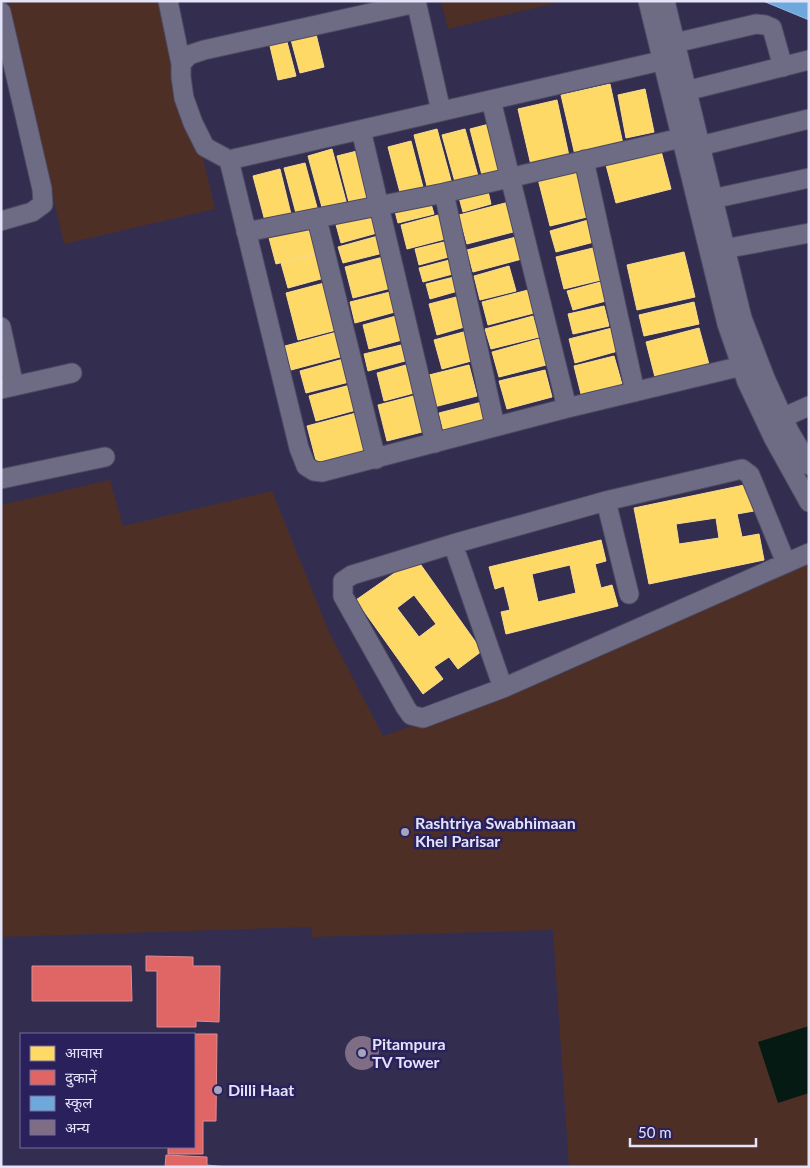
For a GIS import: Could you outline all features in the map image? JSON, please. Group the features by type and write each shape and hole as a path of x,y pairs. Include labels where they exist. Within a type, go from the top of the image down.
{"street":[{"path":"168,1 181,64 184,98 193,123 205,147 229,160 490,100 672,53 756,24 772,28 782,67"},
{"path":"648,1 672,53 686,91 742,318 765,378 775,421 809,502"},
{"path":"665,1 681,138 727,324 747,382 809,465"},
{"path":"181,64 190,55 204,50 416,2 441,111"},
{"path":"1,12 42,189 42,204 32,212 1,221"},
{"path":"686,91 809,60"},
{"path":"490,100 566,408"},
{"path":"700,146 809,119"},
{"path":"361,130 435,443"},
{"path":"246,232 444,193 681,138"},
{"path":"229,160 299,448 306,466 314,471 322,472 376,459 495,426 742,366"},
{"path":"584,160 635,392"},
{"path":"712,199 809,178"},
{"path":"444,193 495,426"},
{"path":"317,219 376,459"},
{"path":"724,249 809,233"},
{"path":"1,327 8,388 72,373"},
{"path":"775,421 809,406"},
{"path":"1,479 105,457"},
{"path":"786,563 750,475 742,469 606,501 453,544 347,577 343,580 343,596 406,708 411,715 423,718 503,688 809,553"},
{"path":"606,501 628,594"},
{"path":"453,544 503,688"}],"shaded area":[{"path":"8,1 166,1 215,209 64,244"},
{"path":"441,1 560,1 560,2 448,29"},
{"name":"Rashtriya Swabhimaan Khel Parisar","path":"110,480 123,526 272,491 329,632 383,736 562,674 809,561 809,1167 569,1167 553,930 312,937 311,927 1,937 1,505"},
{"path":"809,1026 809,1093 778,1103 758,1042"}],"building: आवास":[{"path":"315,30 324,67 300,73 290,36"},
{"path":"287,42 296,76 278,80 270,46"},
{"path":"610,84 623,144 575,155 561,95"},
{"path":"645,89 654,132 626,138 618,95"},
{"path":"557,100 569,156 531,165 518,109"},
{"path":"493,123 505,169 482,175 470,129"},
{"path":"437,129 452,184 428,190 414,135"},
{"path":"465,129 478,176 455,182 442,135"},
{"path":"411,141 424,191 401,196 388,147"},
{"path":"660,147 671,189 616,203 605,161"},
{"path":"332,149 347,205 323,211 308,156"},
{"path":"361,150 375,204 351,210 337,156"},
{"path":"305,163 318,211 297,217 284,168"},
{"path":"578,165 591,216 550,226 537,175"},
{"path":"280,169 291,214 265,221 253,176"},
{"path":"487,187 491,204 463,212 458,194"},
{"path":"429,197 434,214 398,223 394,207"},
{"path":"509,202 517,231 467,244 459,215"},
{"path":"371,212 377,233 341,243 335,221"},
{"path":"442,214 449,238 407,249 401,225"},
{"path":"588,220 594,242 556,252 550,231"},
{"path":"310,223 318,253 276,264 268,234"},
{"path":"378,236 383,253 343,263 338,247"},
{"path":"516,237 522,259 473,272 467,250"},
{"path":"452,240 456,255 419,265 415,249"},
{"path":"597,247 605,279 564,289 556,257"},
{"path":"322,252 328,277 288,288 281,263"},
{"path":"684,252 695,297 637,310 627,265"},
{"path":"383,257 391,288 353,298 345,267"},
{"path":"457,258 460,272 423,282 419,268"},
{"path":"509,266 516,291 480,300 474,276"},
{"path":"454,277 458,291 430,299 426,284"},
{"path":"608,280 613,299 573,310 567,291"},
{"path":"328,282 340,329 298,340 286,293"},
{"path":"528,290 534,313 488,325 482,302"},
{"path":"390,292 395,312 355,323 350,302"},
{"path":"460,296 468,326 437,335 429,304"},
{"path":"694,302 699,324 644,336 639,315"},
{"path":"604,306 609,326 573,334 568,314"},
{"path":"396,316 402,340 369,349 363,325"},
{"path":"533,316 539,337 491,349 485,329"},
{"path":"612,328 618,351 575,363 569,339"},
{"path":"699,328 710,368 656,381 646,342"},
{"path":"467,331 475,360 442,369 434,340"},
{"path":"337,332 344,356 291,370 285,346"},
{"path":"539,339 546,365 499,377 492,352"},
{"path":"401,345 405,361 368,371 364,354"},
{"path":"614,356 622,384 581,394 574,366"},
{"path":"347,358 353,381 306,393 300,371"},
{"path":"406,365 414,393 384,401 377,373"},
{"path":"469,365 477,396 434,407 425,376"},
{"path":"545,370 552,397 507,409 499,381"},
{"path":"354,384 360,409 316,421 309,396"},
{"path":"413,396 422,432 387,441 378,405"},
{"path":"482,402 487,421 444,433 439,413"},
{"path":"356,413 366,451 317,464 307,426"},
{"path":"749,484 754,511 737,514 742,537 759,534 764,560 649,584 634,508","holes":["716,518 719,538 679,544 676,524"]},
{"path":"601,540 606,561 595,564 601,588 612,585 618,606 506,634 501,612 510,610 504,586 495,589 489,567","holes":["570,565 576,593 538,602 532,574"]},
{"path":"416,558 482,651 458,669 449,657 434,667 443,679 423,694 356,600","holes":["414,595 436,624 419,637 397,608"]}],"building: दुकानें":[{"path":"146,956 193,957 193,966 220,966 219,1022 196,1021 196,1027 157,1027 157,971 146,971"},
{"path":"32,966 131,966 132,1001 32,1001"},
{"path":"195,1034 217,1034 216,1121 203,1121 203,1154 168,1154 168,1148 195,1148"},
{"path":"166,1155 207,1157 207,1165 228,1167 165,1167"}],"building: स्कूल":[{"path":"763,1 809,1 809,20"}],"building: अन्य":[{"name":"Pitampura TV Tower","path":"362,1036 374,1041 379,1053 374,1065 362,1070 350,1065 345,1053 350,1041"}],"place":[{"name":"Rashtriya Swabhimaan Khel Parisar","path":"405,832"},
{"name":"Pitampura TV Tower","path":"362,1053"},
{"name":"Dilli Haat","path":"218,1090"}]}
